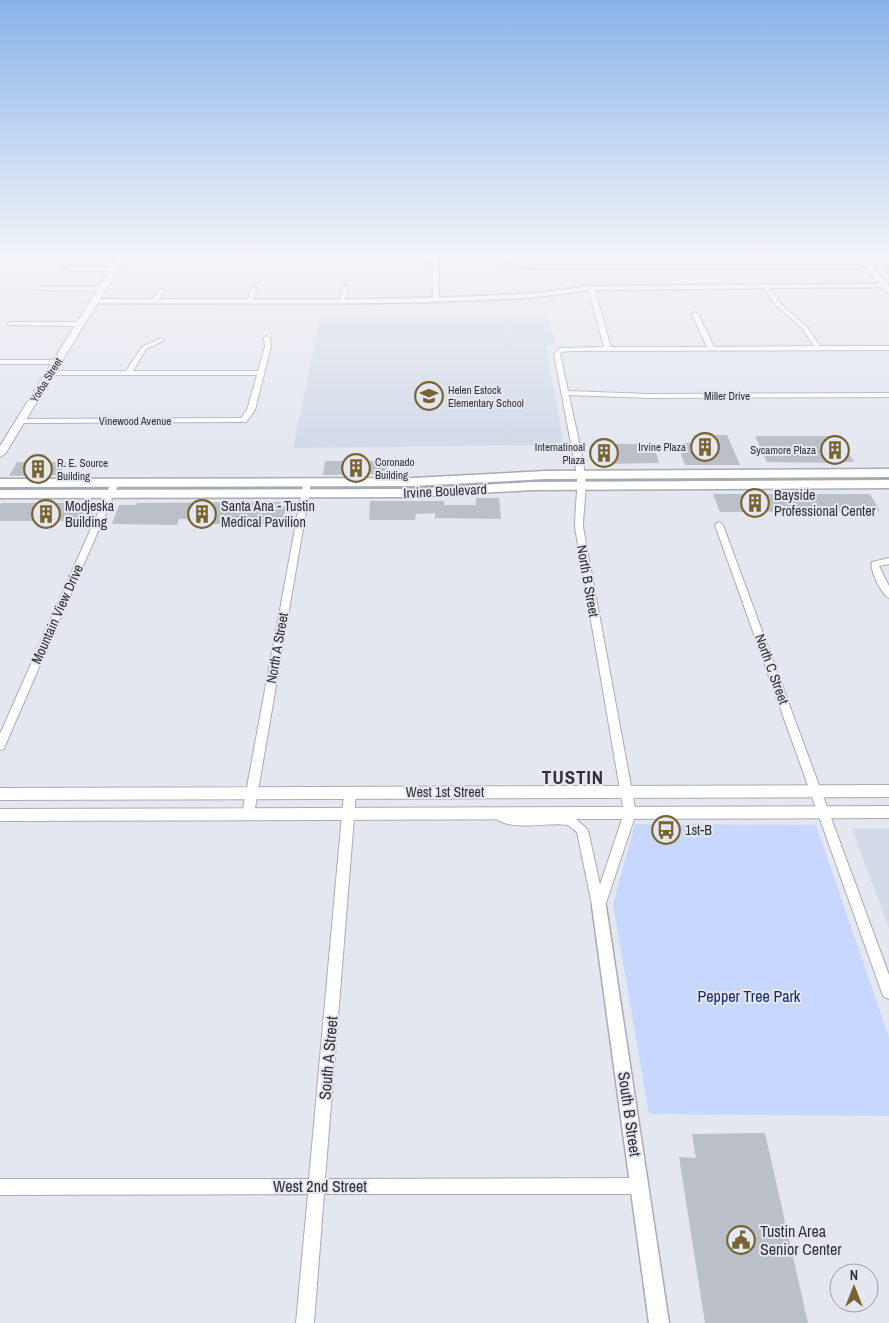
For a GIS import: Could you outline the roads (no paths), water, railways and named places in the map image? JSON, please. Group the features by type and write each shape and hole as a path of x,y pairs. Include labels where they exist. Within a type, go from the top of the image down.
{"main road":[{"name":"Yorba Street","path":"0,454 85,317"},
{"name":"Irvine Boulevard","path":"0,483 113,488 306,488 412,493 581,480 761,479 889,473"},
{"name":"Irvine Boulevard","path":"761,479 889,484"},
{"name":"Irvine Boulevard","path":"0,494 113,488"},
{"name":"West 1st Street","path":"0,794 889,791"},
{"name":"West 1st Street","path":"0,815 889,812"}],"street":[{"path":"599,317 608,349 889,348"},
{"path":"695,317 711,348"},
{"path":"792,317 805,328 818,348"},
{"path":"10,324 81,324"},
{"path":"50,373 261,373 268,346 267,338"},
{"path":"128,373 144,348 161,340"},
{"name":"North B Street","path":"608,349 560,350 557,354 581,480 579,528 630,813"},
{"path":"0,362 57,362"},
{"name":"Vinewood Avenue","path":"20,421 243,420 248,416 261,373"},
{"name":"Miller Drive","path":"565,394 650,396 889,395"},
{"name":"Mountain View Drive","path":"0,746 113,488"},
{"name":"North A Street","path":"248,814 306,488"},
{"name":"North C Street","path":"719,525 889,993"},
{"path":"889,561 875,564 875,568 889,595"},
{"name":"South A Street","path":"305,1323 350,793"},
{"name":"South B Street","path":"496,813 510,820 571,821 582,830 599,906 659,1323"},
{"name":"South B Street","path":"599,906 630,813"},
{"name":"West 2nd Street","path":"0,1187 640,1186"}],"place":[{"name":"Helen Estock Elementary School","path":"429,396"},
{"name":"Irvine Plaza","path":"705,447"},
{"name":"Sycamore Plaza","path":"835,450"},
{"name":"Internatinoal Plaza","path":"604,453"},
{"name":"Coronado Building","path":"356,468"},
{"name":"R. E. Source Building","path":"38,469"},
{"name":"Bayside Professional Center","path":"755,503"},
{"name":"Modjeska Building","path":"46,514"},
{"name":"Santa Ana - Tustin Medical Pavilion","path":"202,514"},
{"name":"1st-B","path":"666,830"},
{"name":"Tustin Area Senior Center","path":"741,1240"}],"district":[{"name":"TUSTIN","path":"573,777"}],"park label":[{"name":"Pepper Tree Park","path":"749,996"}]}
